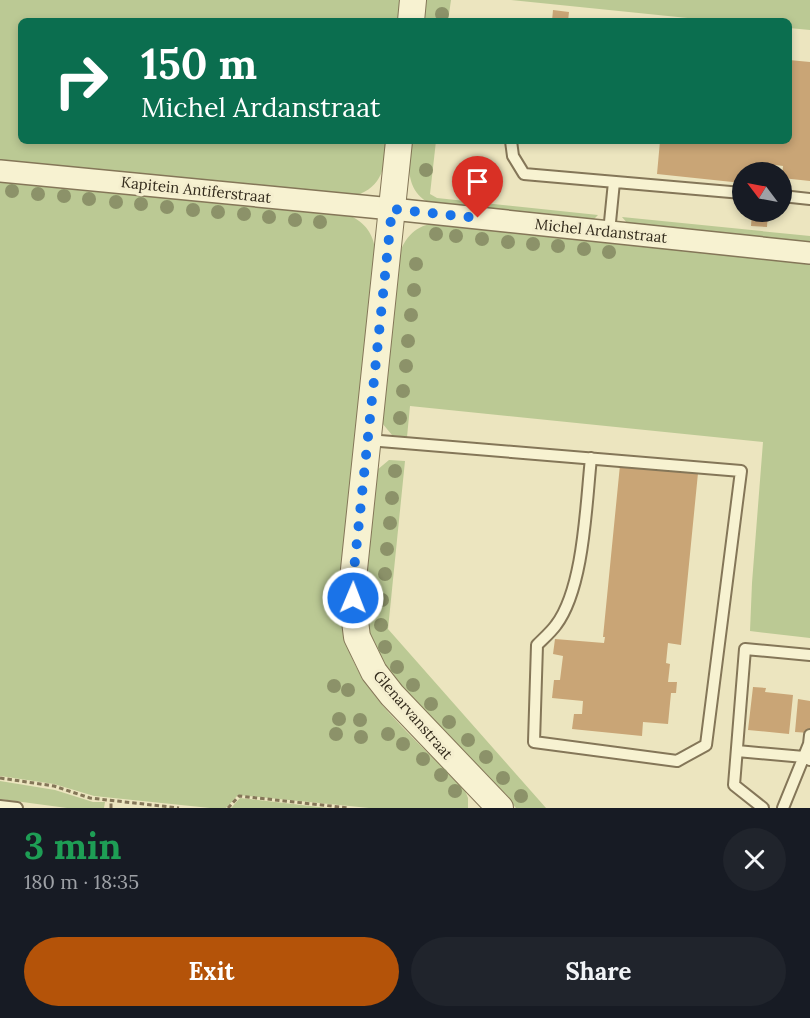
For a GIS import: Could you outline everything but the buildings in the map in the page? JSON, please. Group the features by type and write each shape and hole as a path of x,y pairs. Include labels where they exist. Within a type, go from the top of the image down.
{"street":[{"path":"411,18 413,0"},
{"name":"Glenarvanstraat","path":"399,144 353,579 354,621 357,637 374,672 392,695 500,808"},
{"name":"Kapitein Antiferstraat","path":"0,171 392,209"},
{"name":"Michel Ardanstraat","path":"392,209 810,253"}],"lane":[{"path":"511,144 513,156 524,174 732,192"},
{"path":"609,232 614,182"},
{"path":"792,197 810,199"},
{"path":"368,440 591,458 741,471 706,745 677,761 534,742 537,645 557,624 572,592 581,546 591,458"},
{"path":"763,808 734,785 745,650 810,656"},
{"path":"783,808 807,758 810,735"},
{"path":"737,751 807,758"},
{"path":"0,806 17,808"}],"path":[{"path":"0,778 54,786 90,798 179,808"},
{"path":"228,808 239,796 349,808"},
{"path":"111,801 111,808"}],"green space":[{"path":"0,0 401,0 399,18 18,18 18,144 387,144 381,174 372,187 365,192 355,196 0,161"},
{"path":"425,0 451,0 448,18 425,18"},
{"path":"511,0 810,0 810,30 792,28 792,18 688,18"},
{"path":"410,144 436,144 430,194 437,198 598,215 593,220 433,205 424,200 413,186 409,160"},
{"path":"0,179 351,216 366,227 374,242 376,255 342,580 341,600 344,629 352,658 373,693 402,727 464,788 468,798 468,808 369,808 238,795 226,808 210,808 94,796 54,784 0,776"},
{"path":"622,217 810,236 810,244 628,224"},
{"path":"436,223 810,261 810,638 750,631 763,442 410,406 407,437 392,435 382,423 399,255 404,243 412,233 423,226"},
{"path":"389,460 405,461 388,629 546,808 516,808 396,684 372,644 367,626 365,586 377,470"},
{"path":"0,781 55,790 93,802 105,802 104,808 67,808 0,799"},
{"path":"240,798 328,808 231,808"}],"route":[{"path":"353,598 353,579 392,209 478,218"}]}
